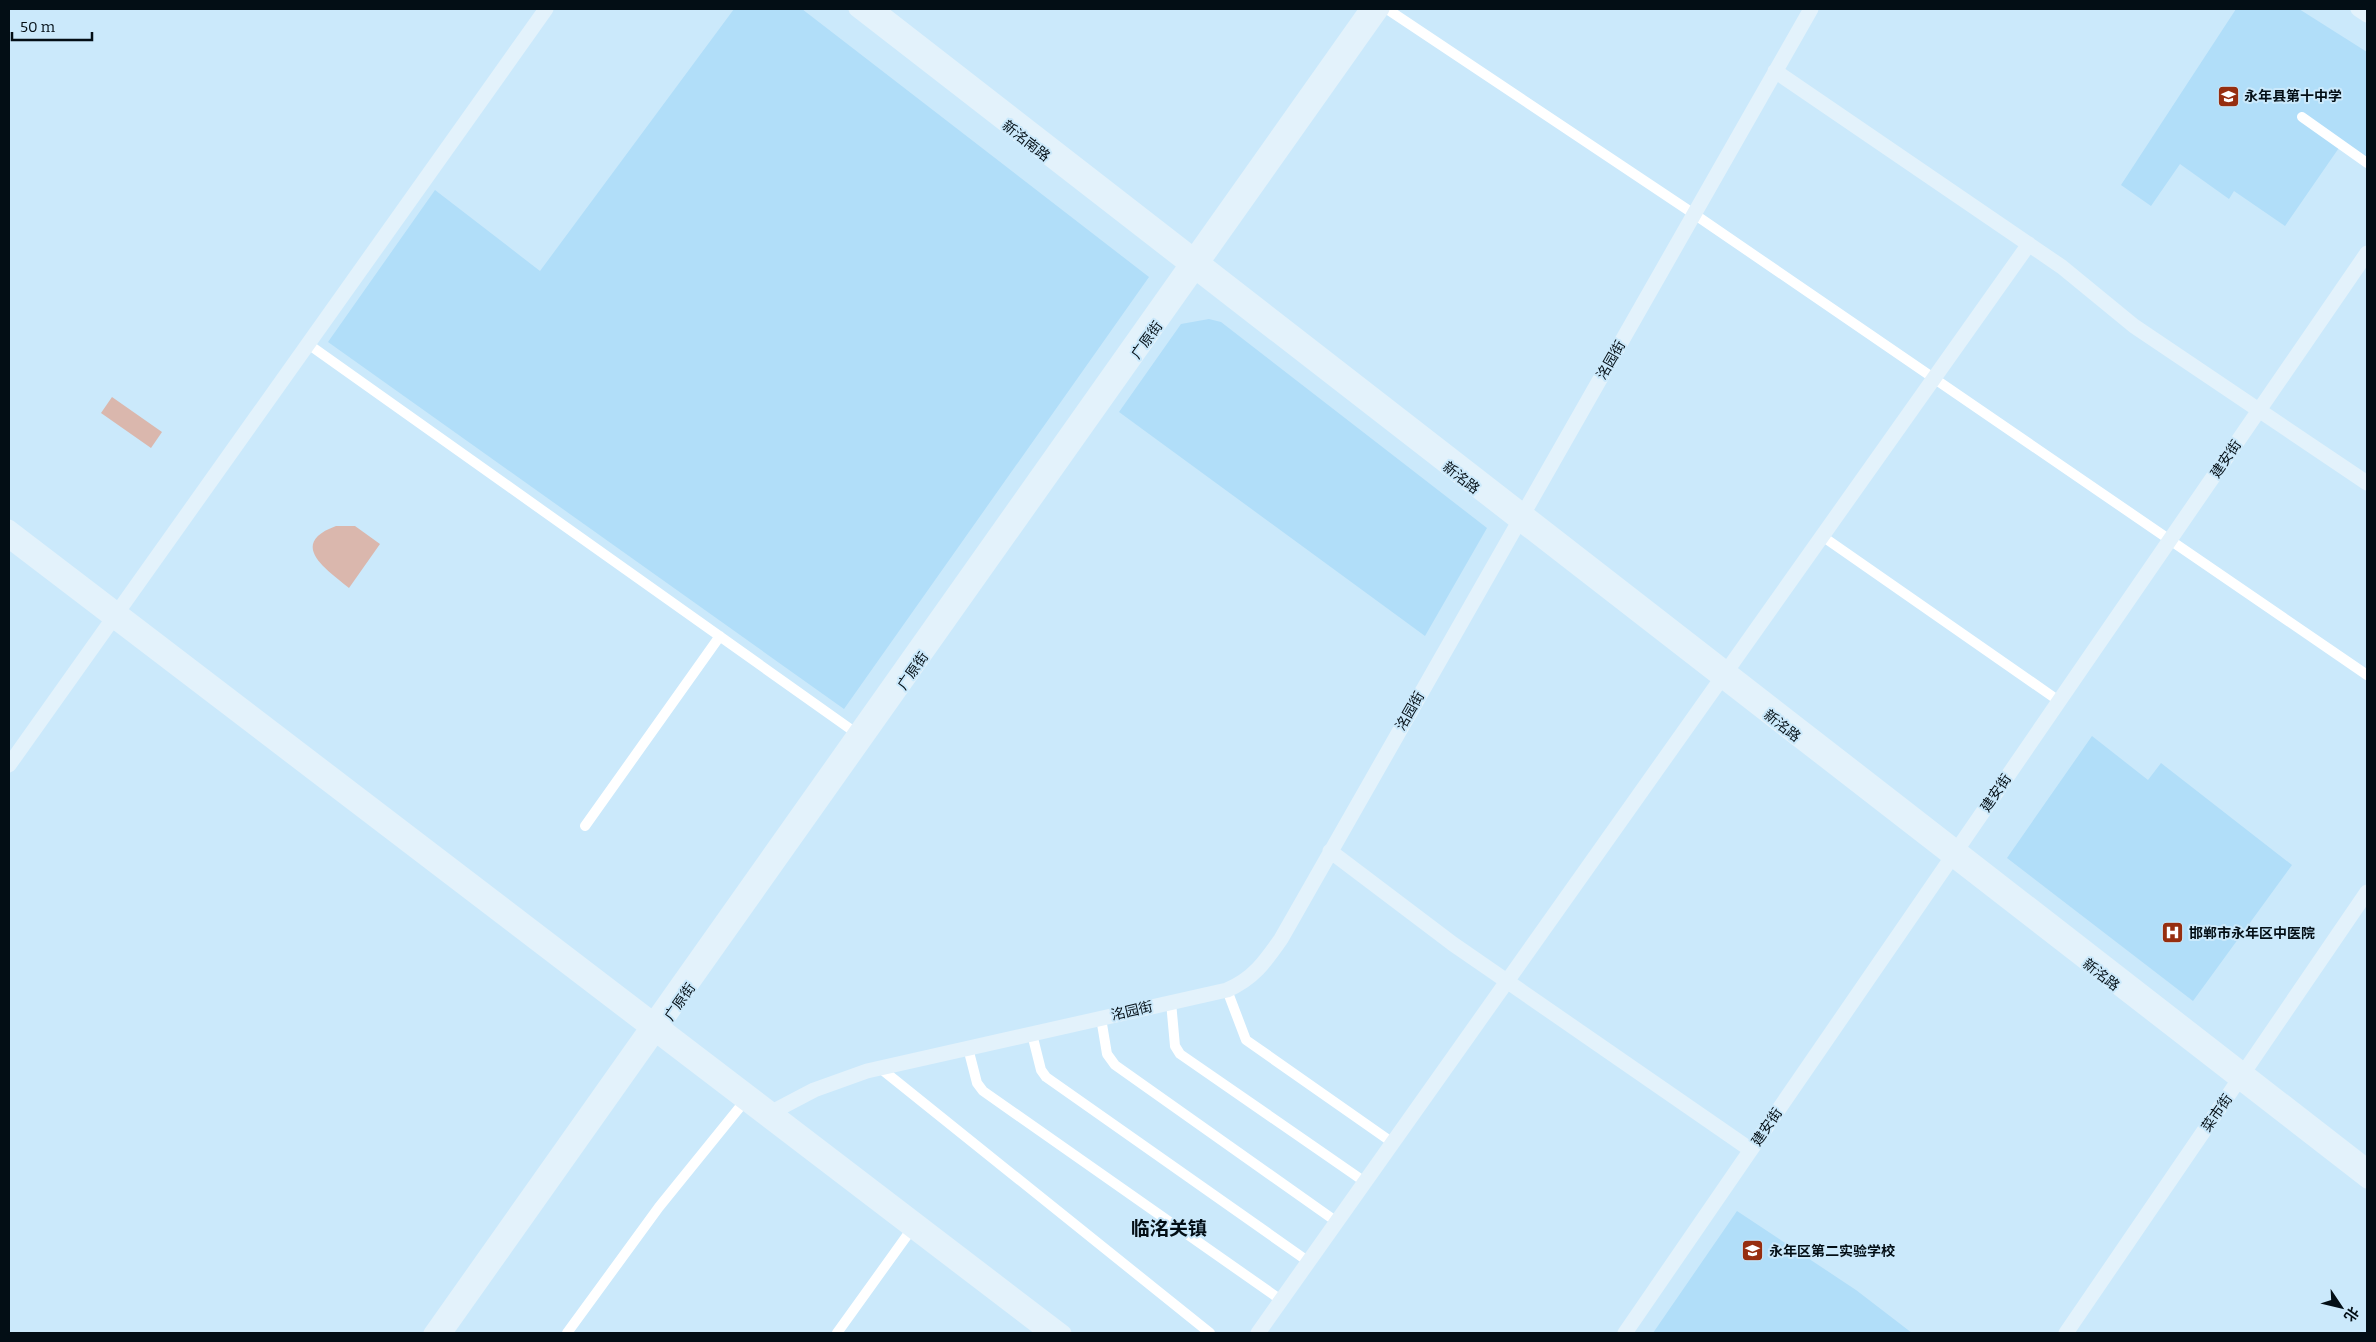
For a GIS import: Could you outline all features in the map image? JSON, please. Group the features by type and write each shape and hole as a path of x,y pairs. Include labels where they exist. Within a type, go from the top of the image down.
{"street":[{"path":"9,764 546,9"},
{"name":"新洺南路","path":"856,9 1194,263"},
{"name":"新洺南路","path":"877,9 1194,263"},
{"name":"广原街","path":"431,1333 656,1027 1194,263 1367,9"},
{"name":"广原街","path":"445,1333 856,733 1194,263 1382,9"},
{"path":"1387,9 1694,214 2367,675"},
{"name":"洺园街","path":"774,1111 814,1090 880,1068 1226,990 1241,984 1254,975 1266,962 1330,851 1810,9"},
{"path":"2358,9 2367,15"},
{"path":"1775,71 2066,270 2134,326 2367,484"},
{"path":"2302,117 2367,163"},
{"path":"1258,1333 2029,244"},
{"name":"建安街","path":"1625,1333 2367,253"},
{"name":"新洺路","path":"1194,263 2242,1076 2367,1166"},
{"path":"308,344 856,733"},
{"path":"9,527 115,615"},
{"path":"1822,536 2059,701"},
{"path":"9,541 115,615 656,1027 774,1111 1064,1333"},
{"path":"585,826 720,636"},
{"path":"1330,851 1454,944 1751,1150"},
{"name":"菜市街","path":"2066,1333 2367,892"},
{"path":"1226,990 1246,1040 1393,1143"},
{"path":"1171,1002 1175,1046 1180,1054 1365,1182"},
{"path":"1101,1018 1107,1054 1116,1066 1337,1222"},
{"path":"656,1027 744,1102 1046,1333"},
{"path":"1032,1034 1040,1070 1046,1077 1309,1262"},
{"path":"968,1048 977,1084 983,1091 1281,1300"},
{"path":"880,1068 1210,1333"},
{"name":"新洺路","path":"2242,1076 2367,1181"},
{"path":"567,1333 659,1207 744,1102"},
{"path":"837,1333 911,1230"}],"shaded area":[{"path":"734,9 802,9 1149,277 844,709 328,342 435,190 540,271"},
{"path":"2236,9 2299,9 2367,52 2367,158 2343,142 2285,226 2234,191 2229,199 2180,164 2151,206 2121,185"},
{"path":"1209,319 1221,322 1487,528 1425,636 1119,412 1181,324"},
{"path":"112,397 162,432 151,448 101,413"},
{"path":"336,526 355,526 380,544 349,588 322,565 313,549 314,541 322,533"},
{"name":"邯郸市永年区中医院","path":"2092,736 2148,780 2161,763 2292,865 2193,1001 2007,858"},
{"name":"永年区第二实验学校","path":"1737,1211 1856,1290 1912,1333 1653,1333"}],"place":[{"name":"永年县第十中学","path":"2228,96"},
{"name":"邯郸市永年区中医院","path":"2173,933"},
{"name":"永年区第二实验学校","path":"1753,1251"}],"district":[{"name":"临洺关镇","path":"1169,1228"}]}
